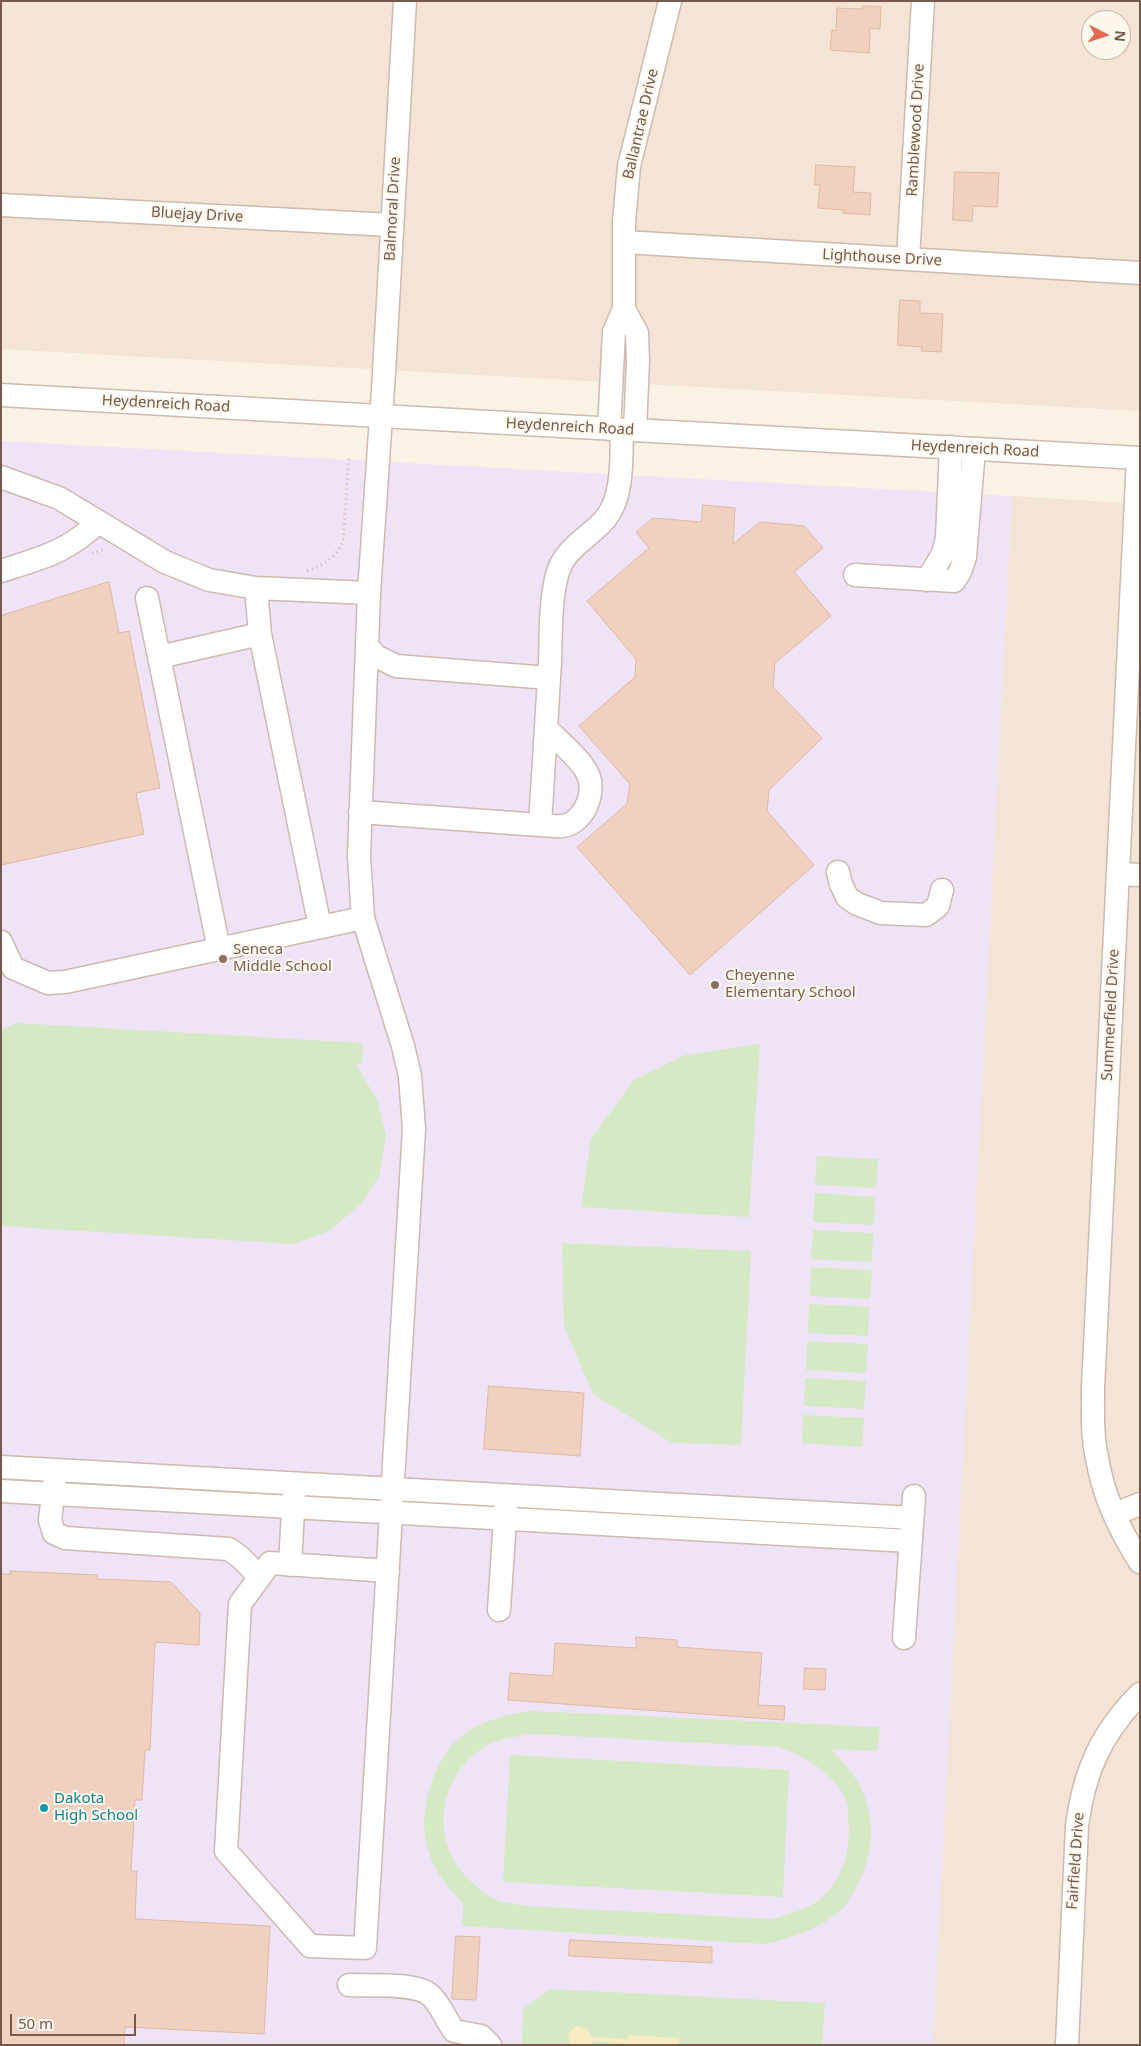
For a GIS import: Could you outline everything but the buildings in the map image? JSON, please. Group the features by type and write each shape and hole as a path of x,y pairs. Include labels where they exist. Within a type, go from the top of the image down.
{"street":[{"name":"Balmoral Drive","path":"260,1577 240,1604 226,1851 310,1946 366,1948 414,1129 410,1076 403,1046 363,918 359,870 369,593 406,1"},
{"name":"Ballantrae Drive","path":"540,825 554,587 557,572 565,557 606,518 612,506 620,473 622,430 638,361 637,333 624,309 626,189 629,166 670,1"},
{"name":"Ramblewood Drive","path":"908,259 923,1"},
{"name":"Bluejay Drive","path":"1,205 392,225"},
{"name":"Lighthouse Drive","path":"624,242 1140,273"},
{"name":"Heydenreich Road","path":"1,395 1139,458"},
{"path":"926,580 943,554 947,538 951,448"},
{"path":"855,575 954,581 960,572 965,557 974,449"},
{"name":"Summerfield Drive","path":"1139,458 1129,874 1093,1388 1096,1458 1101,1479 1115,1514 1140,1562"},
{"path":"1,477 59,498 165,562 209,580 256,588 369,593"},
{"path":"1,571 58,553 86,534 98,522"},
{"path":"256,588 260,634 320,927"},
{"path":"147,598 219,949"},
{"path":"159,657 260,634"},
{"path":"367,646 376,656 396,666 549,678"},
{"path":"360,812 564,826 578,819 590,793 589,777 577,760 546,728"},
{"path":"838,872 841,884 848,896 857,904 881,913 926,915 938,906 942,890"},
{"path":"1,942 7,968 48,983 65,982 363,918"},
{"path":"1,1468 912,1518"},
{"path":"55,1470 50,1520 54,1533 65,1538 229,1549 240,1556 260,1577 270,1563 388,1571"},
{"path":"192,1502 194,1478"},
{"path":"290,1565 295,1484"},
{"path":"1,1491 910,1541"},
{"path":"499,1610 507,1495"},
{"path":"904,1638 914,1496"},
{"path":"558,1522 560,1498"},
{"path":"1115,1514 1140,1504"},
{"name":"Fairfield Drive","path":"1067,2045 1077,1826 1081,1799 1087,1774 1109,1730 1124,1710 1140,1694"},
{"path":"349,1985 412,1987 424,1991 431,1996 454,2031 481,2036 490,2045"}],"path":[{"path":"300,573 331,559 343,542 349,458"}],"shaded area":[{"path":"1,1 1140,1 1140,411 1,349"},
{"path":"1,441 1012,496 933,2045 1,2045"},
{"path":"1012,496 1140,504 1140,2045 932,2045"}],"green space":[{"path":"16,1023 363,1043 362,1064 356,1064 378,1102 386,1135 379,1176 362,1203 329,1231 294,1244 1,1226 1,1030"},
{"path":"760,1044 749,1217 581,1207 591,1139 634,1080 685,1055"},
{"path":"817,1156 878,1159 876,1188 815,1185"},
{"path":"815,1193 875,1197 874,1225 813,1222"},
{"path":"813,1230 873,1233 872,1262 811,1259"},
{"path":"562,1243 751,1251 741,1445 672,1443 593,1394 564,1326"},
{"path":"811,1267 872,1270 870,1299 810,1296"},
{"path":"809,1304 869,1307 868,1336 808,1333"},
{"path":"807,1341 868,1344 866,1373 806,1370"},
{"path":"805,1378 866,1381 864,1409 804,1406"},
{"path":"803,1415 864,1418 862,1447 802,1443"},
{"path":"532,1711 880,1727 877,1751 831,1749 858,1782 868,1808 871,1833 870,1846 868,1858 859,1883 844,1907 833,1917 815,1928 796,1936 765,1944 462,1926 463,1903 440,1876 432,1862 427,1847 424,1815 432,1781 448,1750 463,1735 491,1720","holes":["532,1734 778,1747 809,1761 835,1783 847,1803 849,1841 840,1873 827,1892 819,1900 808,1906 773,1919 526,1906 502,1902 492,1898 474,1884 460,1869 450,1852 445,1834 444,1815 447,1796 454,1779 466,1763 481,1749 493,1742"]},
{"path":"510,1755 789,1770 783,1897 503,1882"},
{"path":"550,1989 825,2003 822,2045 522,2045 523,2009"}],"sand":[{"path":"576,2026 587,2029 592,2037 627,2039 628,2035 679,2038 679,2045 640,2045 593,2041 589,2045 570,2045 568,2034"}],"place":[{"name":"Seneca Middle School","path":"223,959"},
{"name":"Cheyenne Elementary School","path":"715,985"},
{"name":"Dakota High School","path":"44,1808"}]}
